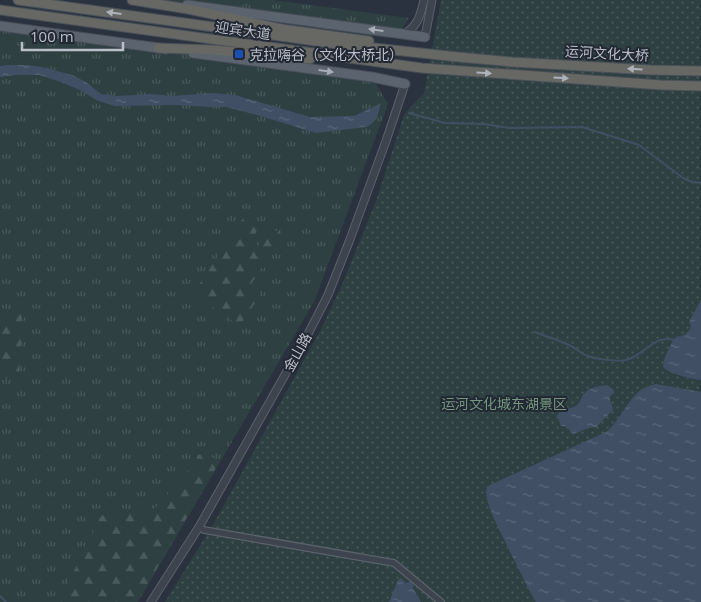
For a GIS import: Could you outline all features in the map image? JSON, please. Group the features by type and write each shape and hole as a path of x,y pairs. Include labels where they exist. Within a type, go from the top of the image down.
{"highway":[{"name":"迎宾大道","path":"18,0 338,44 512,62"},
{"path":"131,0 188,9 282,29 458,57"},
{"name":"迎宾大道","path":"0,10 422,68 513,75"},
{"path":"158,48 282,56 416,71 465,72"},
{"name":"运河文化大桥","path":"512,62 701,71"},
{"name":"运河文化大桥","path":"513,75 701,86"}],"main road":[{"path":"131,0 177,4 425,37"},
{"path":"0,26 372,77 405,84"}],"street":[{"path":"405,34 413,28 418,20 424,0"},
{"path":"425,37 432,0"},
{"name":"金山路","path":"152,602 199,527 328,295 386,141 405,84"},
{"path":"199,527 204,530 394,563 441,602"}],"green space":[{"path":"138,0 273,0 409,18 395,36 386,38"},
{"name":"运河文化城东湖景区","path":"441,0 701,0 701,602 165,602 214,523 319,333 341,287 376,201 404,115 424,93"},
{"path":"0,23 371,75 388,104 314,302 138,602 0,602"},
{"path":"245,215 261,222 249,247 256,249 270,228 281,233 274,248 250,286 261,294 240,326 193,294"},
{"path":"0,310 22,311 19,380 0,377"},
{"path":"208,453 219,463 137,602 59,602 100,517 107,512 154,509 163,501 181,475 191,469 198,455"}],"water":[{"path":"0,66 42,67 72,75 86,82 101,94 117,96 151,94 173,96 212,93 235,95 310,117 354,116 381,103 375,120 366,127 316,133 226,107 177,105 115,106 98,101 80,90 39,75 0,77"},
{"path":"701,300 701,380 675,374 663,367 666,355 676,337 684,335 689,331 691,326 689,322"},
{"path":"656,384 701,392 701,602 536,602 493,517 487,500 487,487 606,432 638,392"},
{"path":"607,385 614,390 610,396 613,410 596,427 574,434 571,433 568,427 561,426 557,415 561,410 577,405 583,395 589,390"},
{"path":"401,578 406,583 411,581 421,602 389,602 398,580"}],"waterway":[{"path":"409,113 445,123 484,124 510,128 582,127 639,145 683,178 701,183"},
{"path":"535,332 567,344 588,356 623,361 632,358 661,340 674,340"},
{"path":"0,596 6,602"}],"place":[{"name":"克拉嗨谷（文化大桥北）","path":"239,54"}]}
